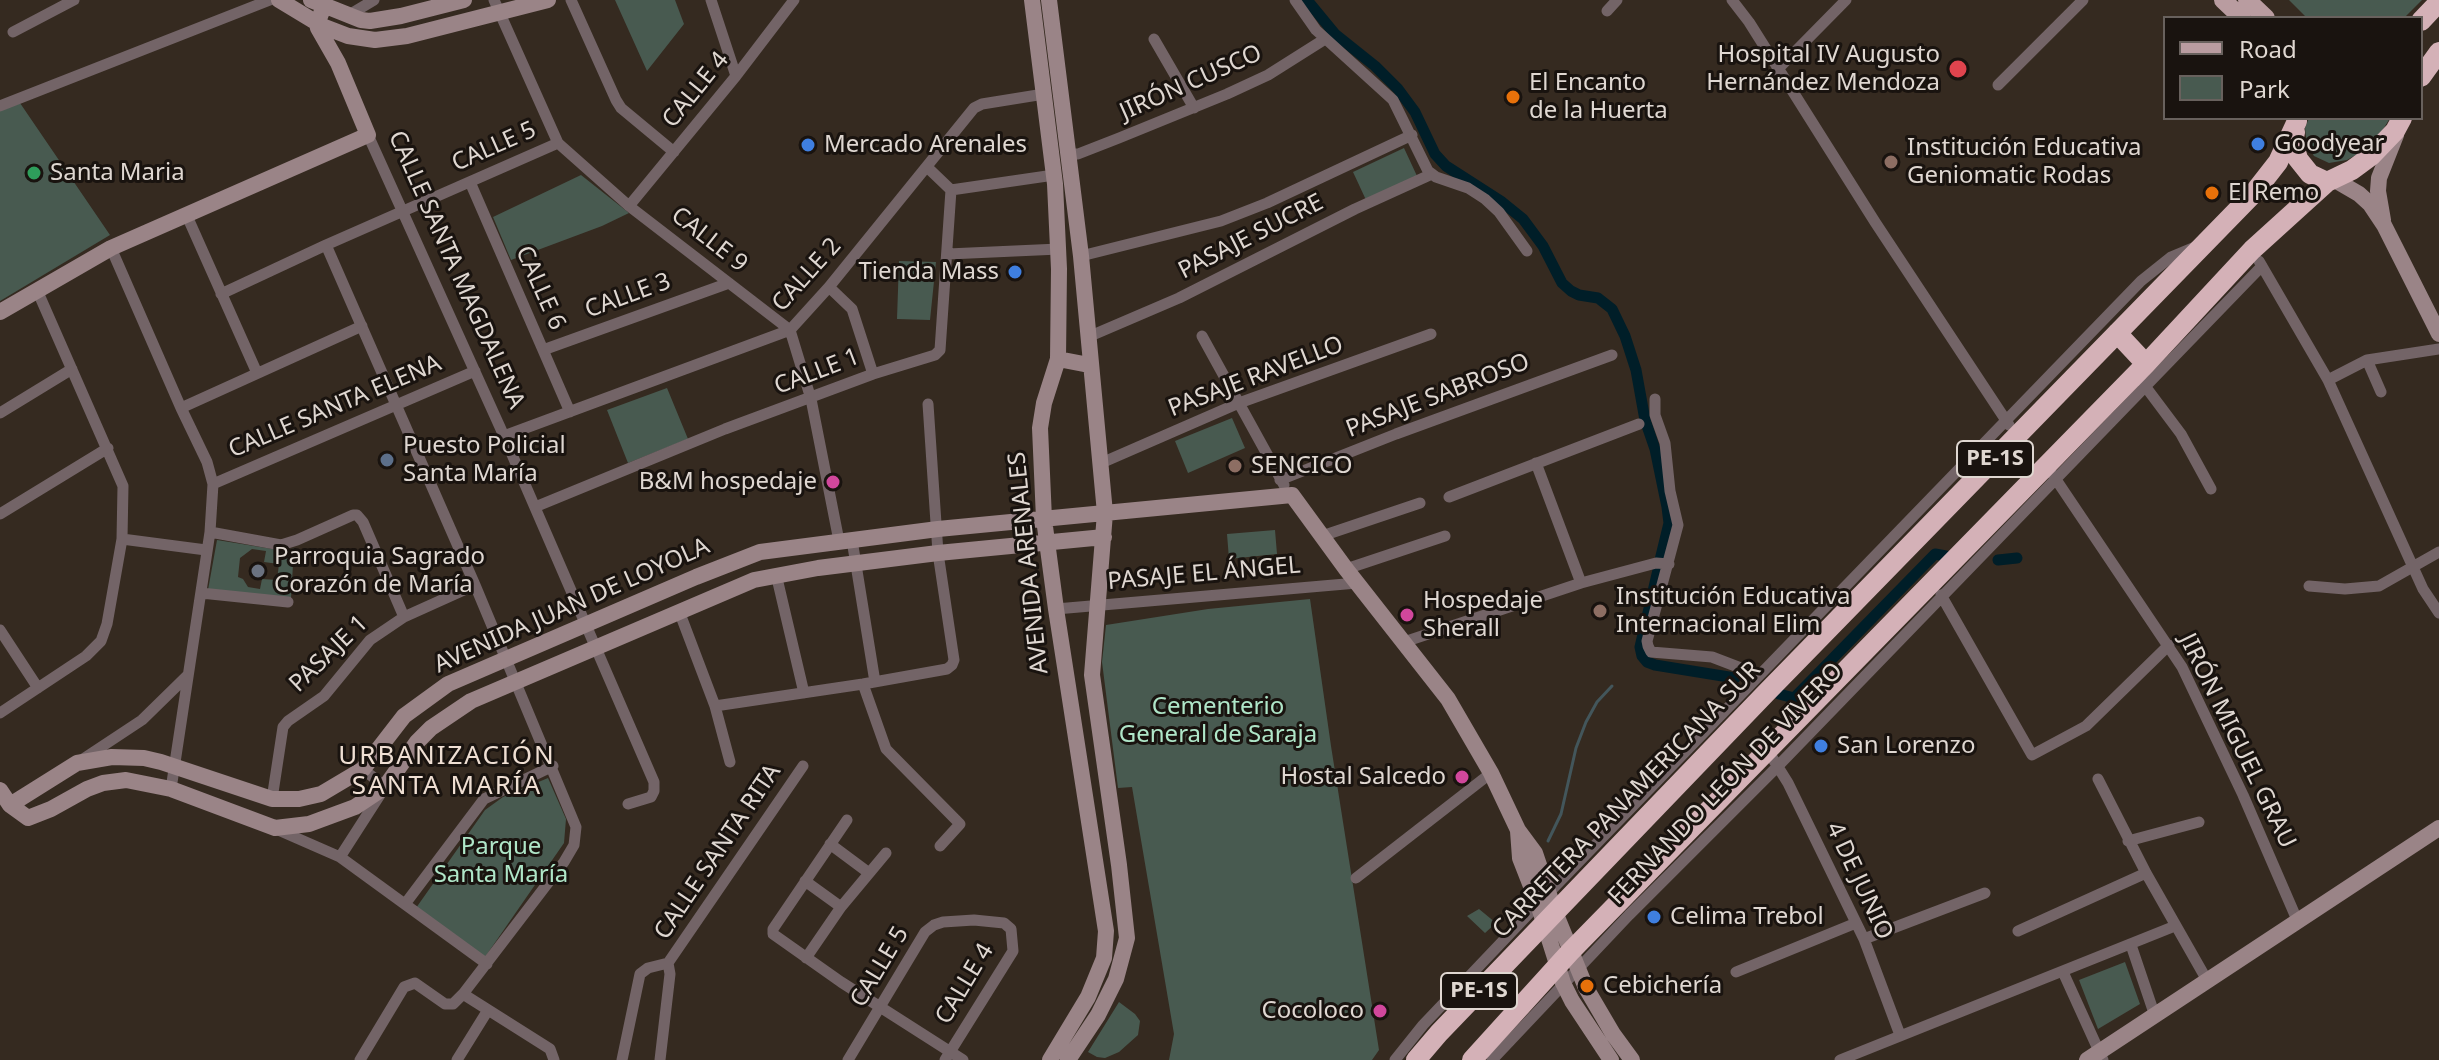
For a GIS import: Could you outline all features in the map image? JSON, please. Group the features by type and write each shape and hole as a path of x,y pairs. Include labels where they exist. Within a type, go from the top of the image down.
{"highway":[{"path":"2423,19 2439,2"},
{"path":"2423,74 2439,52"},
{"name":"CARRETERA PANAMERICANA SUR","path":"1416,1060 1546,908 1763,684 1787,672 2012,428 2117,333 2268,176 2296,120"},
{"name":"PE-1S","path":"2297,120 2293,141 2298,159 2310,174 2331,181"},
{"name":"PE-1S","path":"1472,1060 1567,968 1939,586 1970,544 2051,472 2331,181 2379,149 2401,121"},
{"path":"2117,333 2142,374"}],"main road":[{"path":"2223,0 2240,16"},
{"path":"2247,0 2264,16"}],"street":[{"path":"13,32 74,0"},
{"path":"0,106 270,0"},
{"path":"279,0 317,24 362,39 390,39 497,6 548,0"},
{"path":"338,63 341,34 349,15 374,0"},
{"path":"317,24 317,3 361,20 386,19 464,0"},
{"path":"571,0 621,108 674,152"},
{"path":"711,0 736,76"},
{"name":"CALLE 4","path":"629,206 794,0"},
{"name":"AVENIDA ARENALES","path":"1032,0 1054,175 1059,249 1058,359 1041,415 1044,519 1103,909 1105,947 1088,997 1050,1060"},
{"path":"1049,0 1081,256 1105,513 1092,675 1127,938 1116,979 1068,1060"},
{"path":"1295,0 1325,39 1388,93 1412,135 1421,159 1432,174 1468,188 1485,199 1527,251"},
{"path":"1607,11 1617,0"},
{"path":"1732,0 2012,428"},
{"path":"1777,70 1846,0"},
{"path":"1998,85 2083,0"},
{"name":"CALLE 9","path":"497,6 558,143 629,206 790,330"},
{"name":"CALLE SANTA MAGDALENA","path":"317,24 338,63 504,436 654,782 651,797 628,804"},
{"path":"1154,39 1194,108"},
{"name":"JIRÓN CUSCO","path":"1069,154 1083,152 1194,108 1268,75 1325,39"},
{"name":"CALLE 2","path":"504,436 790,330 929,169 978,105 1044,94"},
{"path":"2384,225 2379,178 2401,121"},
{"path":"0,312 111,248 368,135"},
{"path":"1081,256 1221,221 1267,203 1412,135"},
{"name":"CALLE 5","path":"221,294 558,143"},
{"path":"929,169 951,190 1054,175"},
{"name":"PASAJE SUCRE","path":"1088,337 1179,298 1355,209 1432,174"},
{"path":"2331,181 2359,194 2384,225 2439,334"},
{"name":"CALLE 6","path":"470,182 570,412"},
{"name":"CALLE 1","path":"535,507 725,429 873,374 935,355 940,350 951,190"},
{"path":"187,216 257,373"},
{"path":"326,245 553,766 576,827 574,845 564,862 463,994 453,1004 445,1004 415,983 404,987 360,1060"},
{"path":"1655,399 1655,415 1665,443 1670,491 1678,525 1647,641 1651,652 1712,657 1763,684 2012,428 2149,273 2171,257 2203,245"},
{"path":"111,248 207,462 213,484 210,532 171,789"},
{"path":"948,254 1059,249"},
{"path":"2257,258 2328,380 2413,568 2439,613"},
{"name":"CALLE 3","path":"543,350 729,283"},
{"path":"829,287 852,309 873,374"},
{"path":"0,713 86,656 101,641 122,539 123,486 37,290"},
{"path":"181,408 362,326"},
{"path":"790,330 811,399 846,541 856,564 869,683 886,749 960,824 940,846"},
{"name":"PASAJE RAVELLO","path":"1099,464 1239,403 1431,334"},
{"path":"1202,336 1280,480 1448,699 1491,773 1518,830 1520,858 1546,908 1567,968 1606,1039 1611,1060"},
{"path":"2328,380 2367,360 2439,349"},
{"name":"PASAJE SABROSO","path":"1280,480 1612,355"},
{"path":"1058,359 1089,365"},
{"path":"2367,360 2381,392"},
{"path":"0,413 72,369"},
{"name":"CALLE SANTA ELENA","path":"213,484 475,371"},
{"path":"2142,374 2181,434 2211,489"},
{"path":"715,706 869,683 947,669 952,665 954,660 938,553 928,404"},
{"path":"1449,497 1639,424"},
{"path":"0,514 108,448"},
{"path":"1536,463 1581,583"},
{"path":"2051,472 1939,586 2032,755 2086,726 2169,645"},
{"name":"JIRÓN MIGUEL GRAU","path":"2051,472 2169,645 2243,795 2298,922"},
{"name":"AVENIDA JUAN DE LOYOLA","path":"1104,537 938,553 776,574 754,580 471,701 444,717 417,742 385,787 355,807 325,820 275,828 171,789 126,780 103,783 71,796 33,818 23,816 10,805 77,763 112,757 173,766 272,799 299,799 321,794 363,769 390,731 430,694 505,658 743,558 776,549 938,529 1292,495"},
{"path":"1322,536 1420,503"},
{"path":"210,532 281,545 357,515 363,522 404,617"},
{"path":"1346,569 1445,536"},
{"path":"122,539 206,550"},
{"path":"2309,586 2345,589 2379,586 2439,552"},
{"path":"1404,642 1581,583 1656,563 1669,564"},
{"path":"776,574 804,693"},
{"name":"PASAJE EL ÁNGEL","path":"1056,609 1357,583"},
{"name":"PASAJE 1","path":"272,799 283,727 324,696 370,640 404,617 475,585"},
{"path":"201,593 288,602"},
{"name":"CALLE SANTA RITA","path":"679,611 715,706 730,762"},
{"path":"0,630 38,688"},
{"path":"77,763 142,720 188,675"},
{"name":"4 DE JUNIO","path":"1772,759 1788,783 1864,939 1900,1035"},
{"path":"405,904 484,799 553,766"},
{"name":"CALLE SANTA RITA","path":"622,1060 640,974 648,968 668,963 803,766"},
{"path":"340,857 385,787 363,769"},
{"path":"1356,878 1491,773"},
{"path":"2098,779 2128,841 2208,982"},
{"path":"0,790 10,805"},
{"path":"847,820 773,929 776,938 948,1056 963,1060"},
{"path":"2128,841 2199,822"},
{"path":"275,828 340,857 487,964"},
{"path":"2063,972 2096,1057 2439,828"},
{"path":"830,844 869,873"},
{"path":"806,958 841,907 886,853"},
{"path":"2018,931 2146,873"},
{"path":"805,881 841,907"},
{"path":"1864,939 1985,893"},
{"path":"1395,1060 1423,1025 1546,908"},
{"name":"CALLE 5","path":"848,1060 925,932 943,922 995,921 1011,929"},
{"path":"1736,972 1856,923"},
{"path":"1840,1060 2175,926"},
{"name":"CALLE 4","path":"948,1056 1008,962 1013,951 1011,929"},
{"path":"2131,945 2155,1016"},
{"name":"CALLE SANTA RITA","path":"660,1060 670,974 668,963"},
{"path":"1492,1060 1567,968"},
{"path":"463,994 550,1049 554,1060"},
{"path":"457,1060 488,1010"},
{"path":"1606,1039 1632,1060"}],"green space":[{"path":"615,0 675,0 684,24 647,71"},
{"path":"2289,0 2422,0 2406,16 2305,16"},
{"name":"Santa Maria","path":"20,103 110,235 0,301 0,111"},
{"path":"2308,120 2389,120 2379,136 2361,152 2347,160 2329,163 2314,156 2307,145 2305,128"},
{"path":"1404,148 1417,176 1366,200 1353,172"},
{"path":"581,175 629,213 511,260 493,217"},
{"path":"899,261 936,262 930,320 897,319"},
{"path":"667,388 688,439 628,463 607,410"},
{"path":"1232,418 1245,448 1188,473 1175,441"},
{"path":"1275,530 1277,554 1229,559 1227,534"},
{"path":"217,540 285,551 294,548 291,598 208,590","holes":["252,549 266,551 264,562 279,564 277,580 262,579 260,589 248,587 238,577 240,558"]},
{"name":"Cementerio General de Saraja","path":"1310,599 1379,1050 1372,1060 1169,1060 1174,1034 1132,787 1118,788 1102,662 1106,625 1208,609"},
{"name":"Parque Santa María","path":"548,778 566,819 564,843 485,957 416,908 485,810 503,797"},
{"path":"1479,909 1496,923 1485,933 1467,916"},
{"path":"2125,962 2140,1004 2098,1029 2079,980"},
{"path":"1119,1002 1140,1021 1138,1035 1119,1052 1105,1058 1097,1057 1088,1052"}],"waterway":[{"path":"1307,0 1335,34 1398,89 1415,112 1435,154 1446,166 1523,219 1543,246 1562,283 1571,291 1598,298 1612,309 1636,370 1667,507 1669,523 1660,560"},
{"path":"1779,694 1794,698 1935,554 1946,556"},
{"path":"1998,560 2017,558"},
{"path":"1658,570 1640,647 1642,656 1655,665 1735,678"},
{"path":"1548,841 1561,814 1576,748 1586,722 1597,702 1612,686"}],"place":[{"name":"Hospital IV Augusto Hernández Mendoza","path":"1958,69"},
{"name":"El Encanto de la Huerta","path":"1513,97"},
{"name":"Goodyear","path":"2258,144"},
{"name":"Mercado Arenales","path":"808,145"},
{"name":"Institución Educativa Geniomatic Rodas","path":"1891,162"},
{"name":"Santa Maria","path":"34,173"},
{"name":"El Remo","path":"2212,193"},
{"name":"Tienda Mass","path":"1015,272"},
{"name":"Puesto Policial Santa María","path":"387,460"},
{"name":"SENCICO","path":"1235,466"},
{"name":"B&M hospedaje","path":"833,482"},
{"name":"Parroquia Sagrado Corazón de María","path":"258,571"},
{"name":"Institución Educativa Internacional Elim","path":"1600,611"},
{"name":"Hospedaje Sherall","path":"1407,615"},
{"name":"San Lorenzo","path":"1821,746"},
{"name":"Hostal Salcedo","path":"1462,777"},
{"name":"Celima Trebol","path":"1654,917"},
{"name":"Cebichería","path":"1587,986"},
{"name":"Cocoloco","path":"1380,1011"}],"district":[{"name":"URBANIZACIÓN SANTA MARÍA","path":"447,772"}]}
